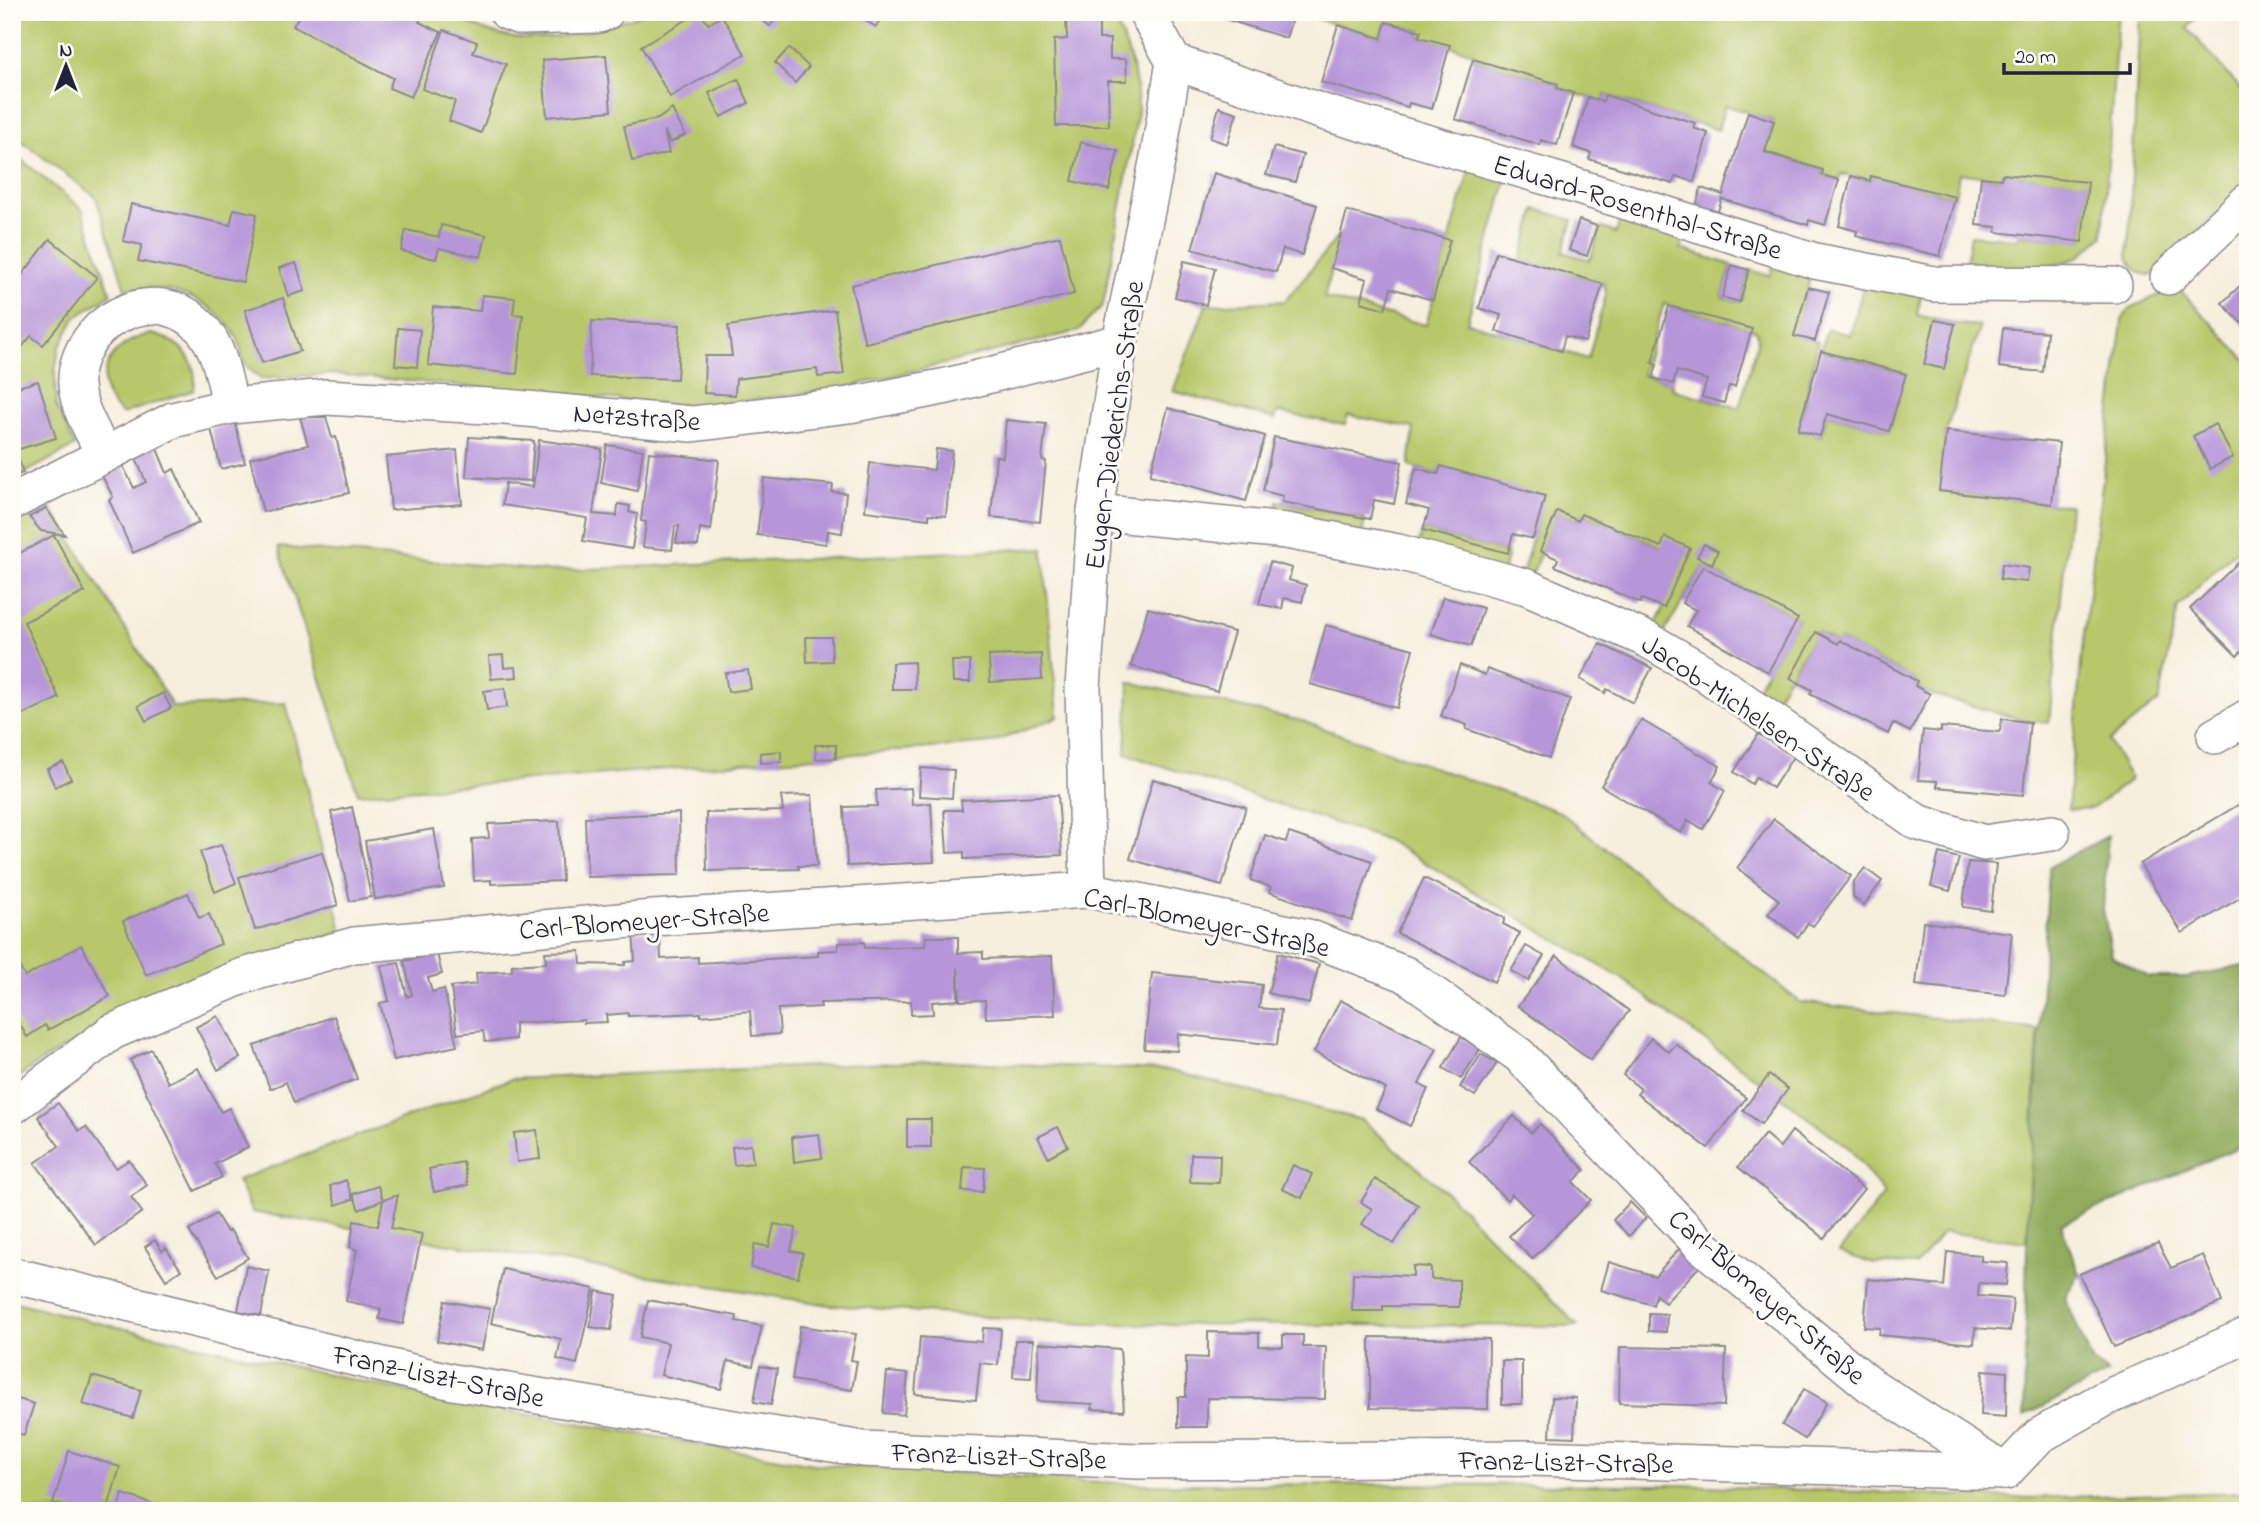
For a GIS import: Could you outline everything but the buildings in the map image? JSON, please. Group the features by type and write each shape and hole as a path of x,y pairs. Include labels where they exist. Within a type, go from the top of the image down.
{"street":[{"path":"507,12 520,17 599,15 606,12"},
{"path":"1146,12 1174,62"},
{"name":"Eduard-Rosenthal-Straße","path":"1174,62 1336,116 1563,182 1815,261 1934,284 2114,285"},
{"name":"Eugen-Diederichs-Straße","path":"1088,890 1083,687 1094,512 1120,342 1158,157 1174,62"},
{"path":"2168,277 2248,201"},
{"path":"104,454 79,400 76,377 81,353 94,331 113,316 136,308 160,307 183,315 203,329 216,350 231,406"},
{"name":"Netzstraße","path":"12,502 49,486 104,454 173,420 231,406 326,397 505,407 692,424 862,402 947,386 1120,342"},
{"name":"Jacob-Michelsen-Straße","path":"1094,512 1286,531 1398,552 1527,587 1648,640 1692,666 1917,822 1984,843 2052,833"},
{"path":"2215,736 2248,717"},
{"name":"Carl-Blomeyer-Straße","path":"12,1107 112,1032 243,976 354,944 653,918 1088,890 1308,937 1405,974 1519,1055 1702,1246 1870,1385 2005,1472"},
{"name":"Franz-Liszt-Straße","path":"12,1275 453,1382 863,1449 1137,1461 1530,1458 2005,1472"},
{"path":"2005,1472 2039,1436 2104,1399 2248,1335"}],"green space":[{"path":"12,12 442,12 500,35 536,38 585,31 648,12 1111,12 1131,60 1138,111 1103,305 1078,331 844,388 700,407 332,374 261,379 245,364 239,341 228,324 203,304 174,292 125,289 96,197 15,136"},
{"path":"1316,12 2118,12 2103,236 2077,258 2043,269 1965,268 1971,235 2017,239 2018,235 2082,241 2088,183 2002,174 2001,179 1959,173 1955,197 1871,177 1870,181 1841,174 1839,180 1822,175 1823,170 1765,152 1774,121 1725,105 1718,130 1605,95 1603,102 1557,88 1558,84 1473,59 1474,53 1419,37 1421,31 1386,22 1381,38 1314,18"},
{"path":"2140,12 2200,12 2187,28 2248,97 2248,184 2152,275 2137,271 2128,258"},
{"path":"12,152 82,209 111,294 75,318 59,348 55,372 56,406 75,446 12,480"},
{"path":"1473,156 1510,167 1467,322 1588,359 1606,294 1604,281 1603,284 1521,260 1536,209 1573,220 1563,252 1590,260 1601,227 1616,233 1625,201 1689,221 1681,249 1732,265 1722,297 1740,302 1749,270 1770,276 1778,249 1815,261 1794,335 1818,342 1799,430 1821,436 1827,414 1889,431 1905,374 1821,350 1827,329 1850,335 1868,270 1924,282 1917,315 1955,324 1980,326 1946,431 1940,491 2070,506 2049,722 2030,722 1930,694 1915,686 1917,681 1840,640 1838,644 1817,632 1765,715 1748,703 1798,619 1703,566 1657,645 1648,640 1664,608 1661,547 1582,514 1578,521 1557,512 1527,587 1519,585 1544,497 1441,467 1438,474 1409,466 1414,428 1348,415 1345,425 1277,412 1275,419 1173,391 1206,305 1285,301 1341,233 1324,298 1426,325","holes":["1664,304 1757,331 1758,341 1739,408 1672,389 1673,384 1642,374"]},
{"path":"2177,287 2248,362 2248,538 2178,607 2159,701 2109,741 2131,779 2093,808 2068,810 2082,651 2122,320 2130,308"},
{"path":"151,334 171,341 185,353 193,369 194,390 122,414 105,390 107,365 124,345"},
{"path":"1278,501 1365,519 1360,545 1274,530"},
{"path":"50,506 173,707 286,703 342,931 136,1007 38,1063 12,1082 12,523"},
{"path":"1423,530 1508,553 1501,580 1415,556"},
{"path":"278,547 547,571 1043,548 1058,717 991,743 358,794"},
{"path":"1129,682 1302,721 1560,812 1800,1002 2038,1030 2027,1242 1943,1232 1916,1265 1874,1264 1839,1252 1884,1194 1849,1148 1621,978 1386,840 1126,754"},
{"path":"2108,836 2103,909 2112,956 2149,977 2187,977 2248,965 2248,1143 2061,1224 2079,1274 2065,1298 2092,1361 2108,1373 2024,1416 2027,1242 2049,867"},
{"path":"936,1061 1167,1070 1362,1120 1447,1193 1578,1326 1085,1324 829,1305 252,1212 237,1180 511,1079"},
{"path":"12,1301 90,1321 450,1401 813,1464 1133,1484 1680,1485 2020,1498 2248,1492 2248,1511 12,1511"}]}
